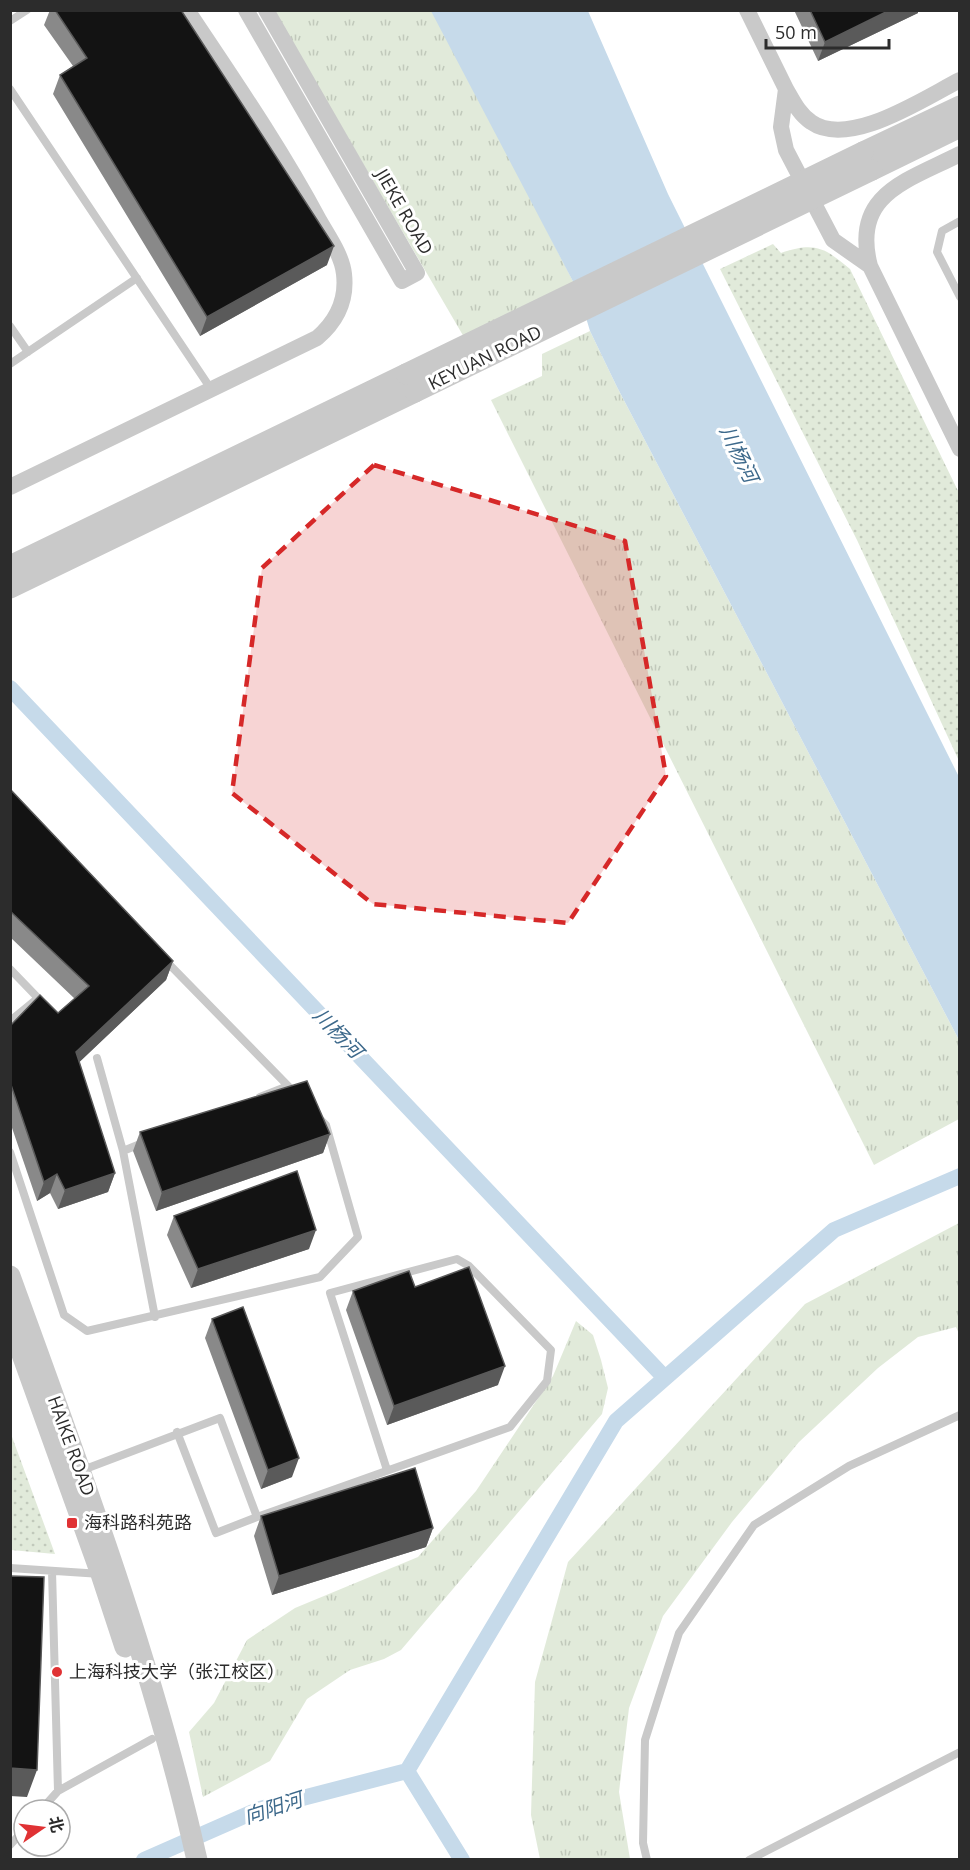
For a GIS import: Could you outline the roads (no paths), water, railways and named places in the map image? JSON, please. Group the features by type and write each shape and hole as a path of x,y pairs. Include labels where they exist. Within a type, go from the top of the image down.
{"street":[{"path":"10,487 317,338 328,329 343,302 344,272 339,257 283,155 187,10"},
{"name":"JIEKE ROAD","path":"246,10 402,281 417,273 266,10"},
{"path":"747,10 786,89 801,113 813,123 841,131 872,123 960,80"},
{"path":"786,89 781,127 786,150 833,240 870,266"},
{"name":"KEYUAN ROAD","path":"10,588 410,383 867,161 960,106"},
{"name":"KEYUAN ROAD","path":"867,161 960,127"},
{"path":"960,154 895,187 879,200 866,225 865,246 870,266 960,449"},
{"name":"KEYUAN ROAD","path":"10,566 410,383"},
{"name":"HAIKE ROAD","path":"10,1276 130,1614 178,1809 182,1860"},
{"name":"HAIKE ROAD","path":"10,1321 101,1574 152,1739 197,1860"}],"lane":[{"path":"10,21 27,10"},
{"path":"10,89 212,389"},
{"path":"960,221 942,231 937,252 960,297"},
{"path":"10,364 137,278"},
{"path":"10,326 28,352"},
{"path":"155,949 303,1101"},
{"path":"10,969 38,998 10,1022"},
{"path":"98,1058 123,1150 155,1317"},
{"path":"255,1099 288,1086"},
{"path":"10,1152 64,1315 87,1331 320,1277 348,1251 358,1237 326,1125 311,1109"},
{"path":"123,1150 156,1138"},
{"path":"177,1432 216,1533 510,1426 547,1381 551,1350 469,1266 457,1259 330,1293 387,1470"},
{"path":"647,1860 643,1843 645,1740 679,1633 754,1525 849,1466 960,1415"},
{"path":"79,1471 177,1432 220,1418 257,1517"},
{"path":"10,1568 101,1574"},
{"path":"52,1571 58,1791"},
{"path":"52,1798 58,1791 152,1739"},
{"path":"748,1860 960,1752"}],"water":[{"path":"431,11 588,11 668,194 959,777 959,1040 617,387 590,331 578,291"}],"waterway":[{"name":"川杨河","path":"10,688 665,1378"},
{"path":"462,1860 407,1771 616,1421 834,1230 960,1176"},
{"name":"向阳河","path":"144,1860 260,1809 407,1771"}],"place":[{"name":"海科路科苑路","path":"72,1523"},
{"name":"上海科技大学（张江校区）","path":"57,1672"}]}
